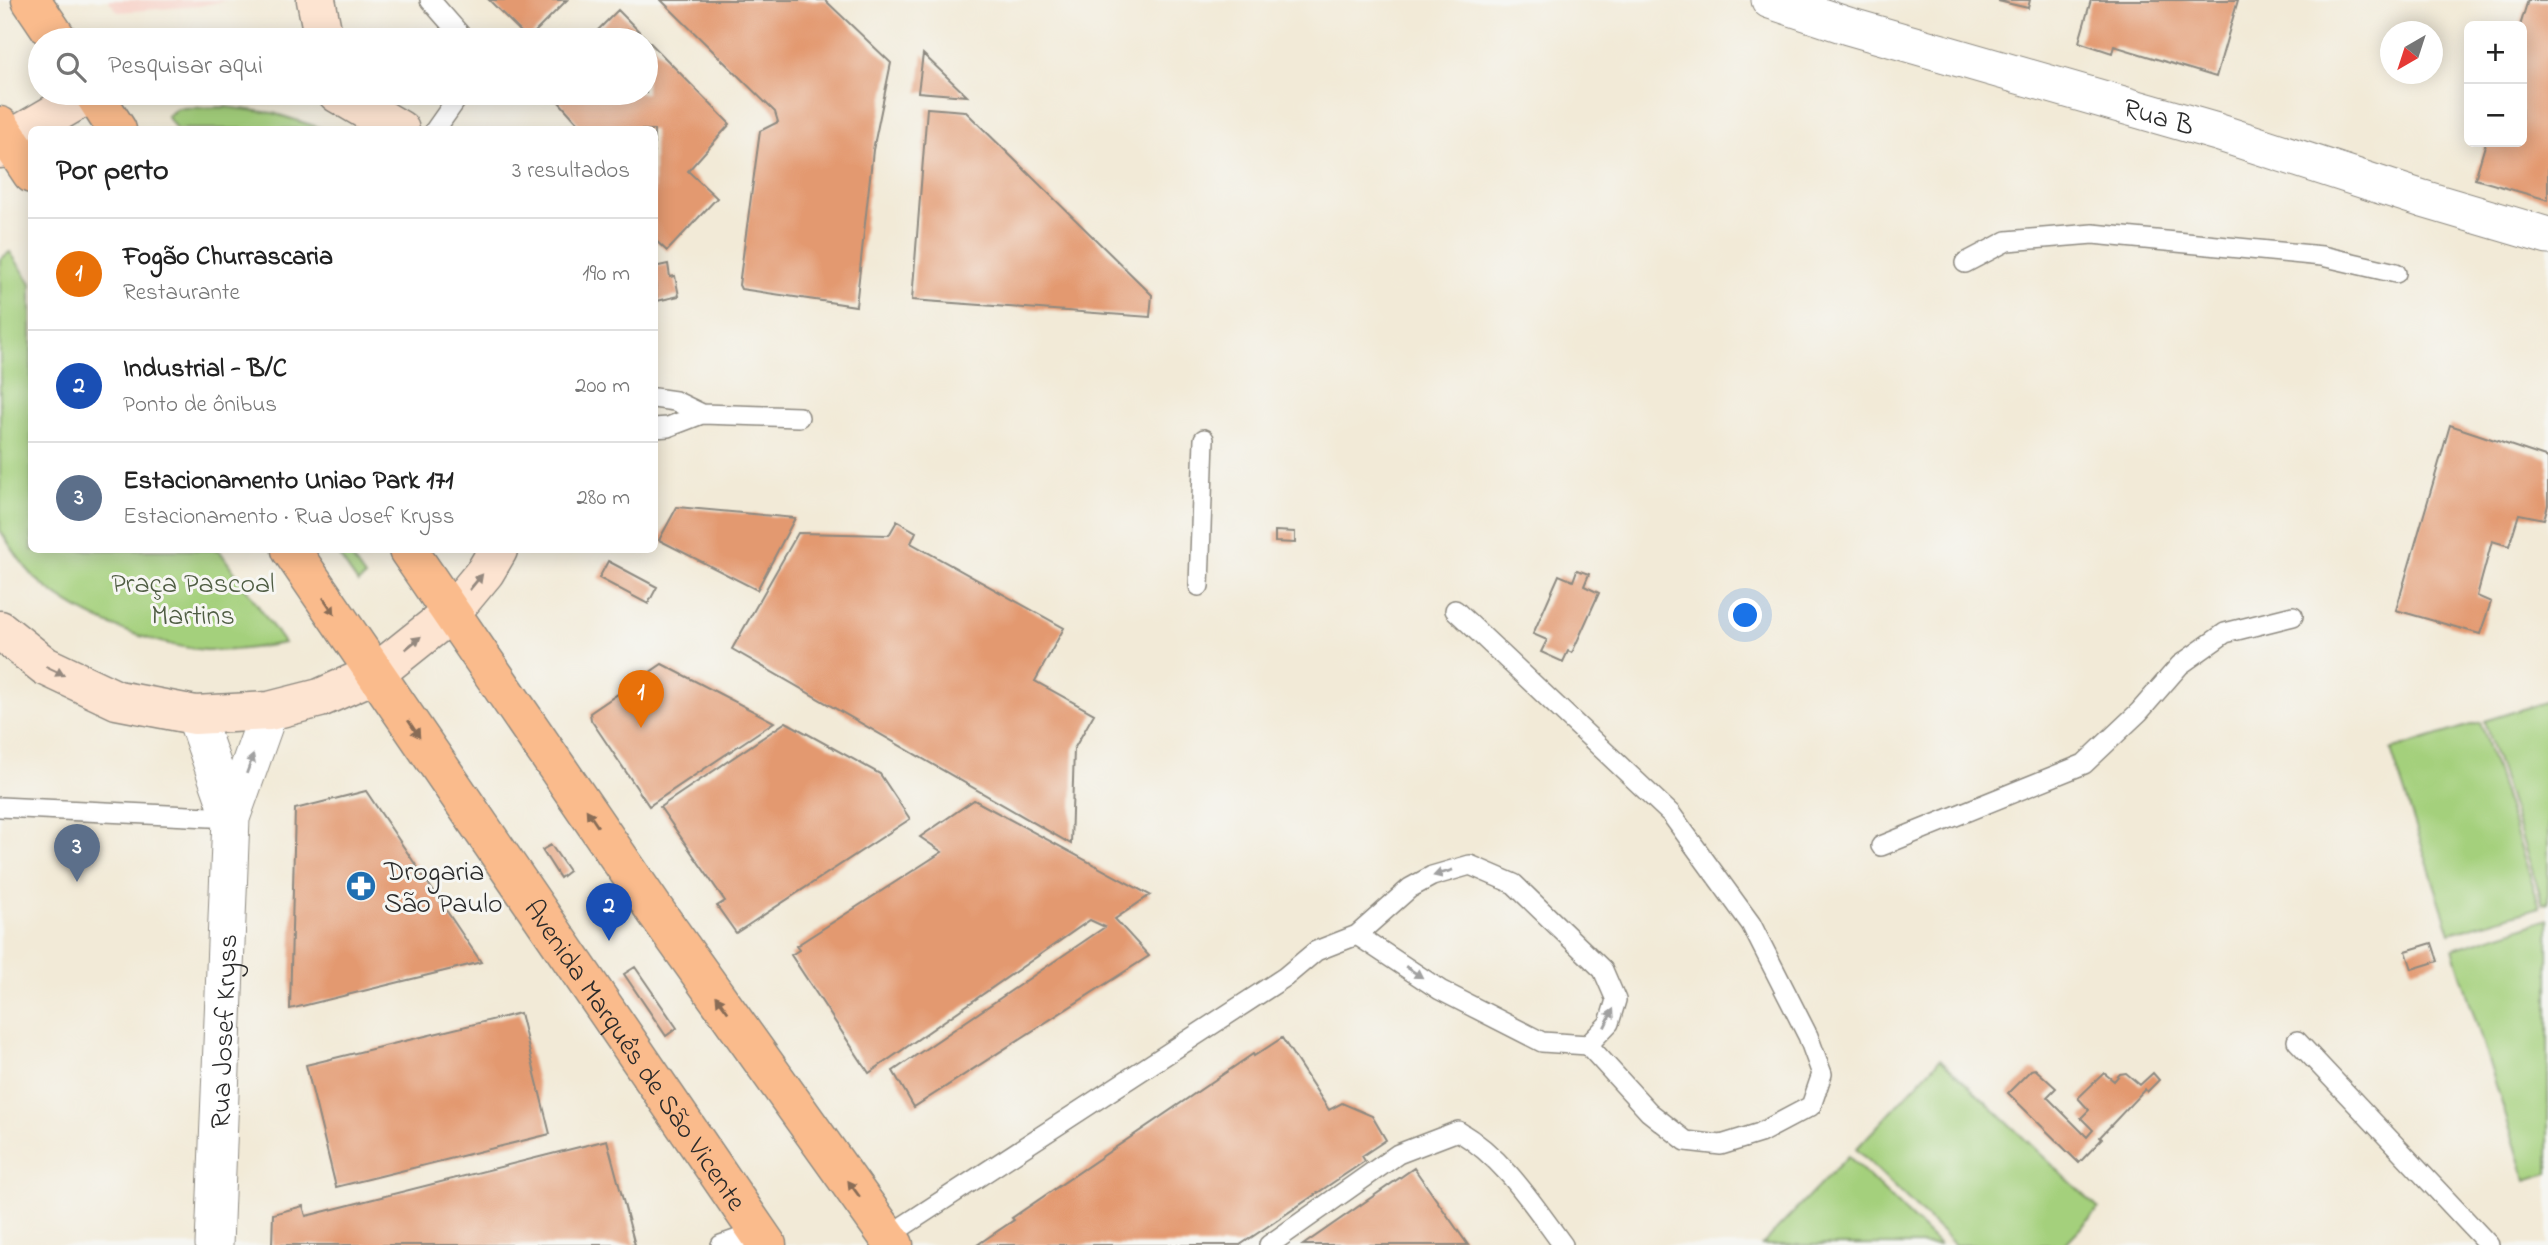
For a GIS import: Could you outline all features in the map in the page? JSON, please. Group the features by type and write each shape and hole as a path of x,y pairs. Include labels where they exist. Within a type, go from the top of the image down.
{"main road":[{"path":"31,0 50,28"},
{"path":"100,105 114,126"},
{"path":"3,138 28,169"},
{"name":"Avenida Marquês de São Vicente","path":"293,553 762,1238"},
{"path":"410,553 654,909 891,1241"}],"street":[{"path":"316,0 322,28"},
{"name":"Rua B","path":"1770,0 1848,26 2217,132 2423,199 2548,236"},
{"path":"3,138 68,105"},
{"path":"357,105 393,126"},
{"path":"0,631 45,666 117,700 195,715 269,710 320,698 376,673 451,613 485,572 496,553"},
{"name":"Rua Josef Kryss","path":"214,1245 231,818 269,710"},
{"name":"Rua Josef Kryss","path":"195,715 231,818"}],"lane":[{"path":"429,0 454,28"},
{"path":"438,126 453,105"},
{"path":"1965,263 2007,240 2093,234 2322,256 2396,273"},
{"path":"658,399 675,401 702,414"},
{"path":"658,428 668,427 702,414 800,417"},
{"path":"1199,586 1204,439"},
{"path":"1357,934 1440,990 1542,1042 1588,1045 1649,1112 1686,1141 1721,1146 1760,1133 1811,1106 1822,1074 1808,1036 1751,924 1671,814 1455,610"},
{"path":"1881,846 2084,764 2139,712 2180,665 2225,633 2293,617"},
{"path":"0,807 231,818"},
{"path":"891,1241 1285,977 1316,951 1357,934 1410,888 1432,876 1470,865 1514,884 1603,970 1616,1000 1609,1023 1588,1045"},
{"path":"2297,1041 2489,1245"},
{"path":"1269,1245 1398,1154 1458,1131 1481,1144 1518,1183 1563,1245"},
{"path":"721,1245 762,1238"}],"shaded area":[{"path":"108,0 227,0 199,6 118,12"}],"green space":[{"path":"226,107 273,113 314,126 174,126 167,116 178,108"},
{"name":"Praça Pascoal Martins","path":"10,252 28,279 28,553 221,553 284,643 244,649 205,650 163,643 141,636 78,609 43,585 14,552 0,530 0,259"},
{"path":"337,553 348,553 365,577 358,583"},
{"path":"2548,701 2548,902 2543,904 2484,721"},
{"path":"2480,722 2540,907 2450,933 2391,750"},
{"path":"2548,919 2548,1173 2526,1180 2453,949"},
{"path":"1940,1059 2099,1209 2064,1245 1955,1245 1856,1149"},
{"path":"1848,1156 1939,1245 1762,1245"}],"building":[{"path":"489,0 567,0 539,28 517,28"},
{"path":"661,0 825,0 891,63 873,150 856,306 741,289 739,285 760,131 778,122 775,112"},
{"path":"2030,0 2028,8 1998,1"},
{"path":"2091,0 2238,0 2216,77 2114,46 2112,53 2079,42"},
{"path":"2528,0 2548,0 2548,200 2475,179 2485,147 2527,147 2527,21 2522,21"},
{"path":"618,10 636,28 600,28"},
{"path":"658,51 730,124 688,171 717,198 667,251 658,243 658,126 580,126 562,105 658,105"},
{"path":"923,54 967,96 918,92"},
{"path":"927,108 965,111 1152,295 1150,317 912,300"},
{"path":"668,264 670,277 675,276 679,296 658,301 658,266"},
{"path":"2450,425 2548,458 2548,505 2544,519 2519,514 2509,546 2492,541 2477,596 2491,602 2480,634 2396,610"},
{"path":"677,507 795,518 757,590 659,540"},
{"path":"897,521 916,532 911,543 1064,628 1035,681 1094,714 1074,749 1071,844 732,649 798,533 889,535"},
{"path":"1275,531 1295,532 1295,543 1275,542"},
{"path":"608,561 657,587 648,604 599,578"},
{"path":"1577,570 1589,574 1584,586 1599,593 1572,653 1568,651 1563,662 1541,652 1547,640 1533,634 1559,575 1573,581"},
{"path":"662,664 774,722 649,806 591,720 590,713"},
{"path":"786,722 880,774 910,819 736,933 717,906 725,901 660,807"},
{"name":"Drogaria São Paulo","path":"366,791 481,962 290,1009 295,809"},
{"path":"974,800 1150,895 1115,919 1149,956 914,1107 893,1071 1105,927 1090,920 869,1073 791,955 799,950 796,946 942,852 920,837"},
{"path":"551,845 569,871 560,878 542,850"},
{"path":"2432,943 2438,961 2412,969 2406,951"},
{"path":"635,967 677,1028 666,1036 624,974"},
{"path":"520,1013 550,1134 336,1187 306,1065"},
{"path":"1282,1038 1329,1110 1342,1103 1372,1116 1386,1140 1362,1156 1365,1161 1240,1245 977,1245 1014,1220 1012,1218 1253,1054 1254,1056"},
{"path":"2035,1069 2056,1088 2047,1097 2087,1137 2093,1130 2081,1118 2089,1110 2078,1098 2104,1073 2114,1081 2120,1074 2126,1073 2140,1085 2153,1073 2159,1080 2147,1092 2145,1089 2079,1163 2008,1093"},
{"path":"607,1140 635,1245 272,1245 273,1214 303,1206 306,1216"},
{"path":"1414,1168 1468,1245 1303,1245"}],"place":[{"name":"Fogão Churrascaria","path":"641,728"},
{"name":"Estacionamento Uniao Park 171","path":"77,882"},
{"name":"Drogaria São Paulo","path":"361,886"},
{"name":"Industrial - B/C","path":"609,941"}]}
